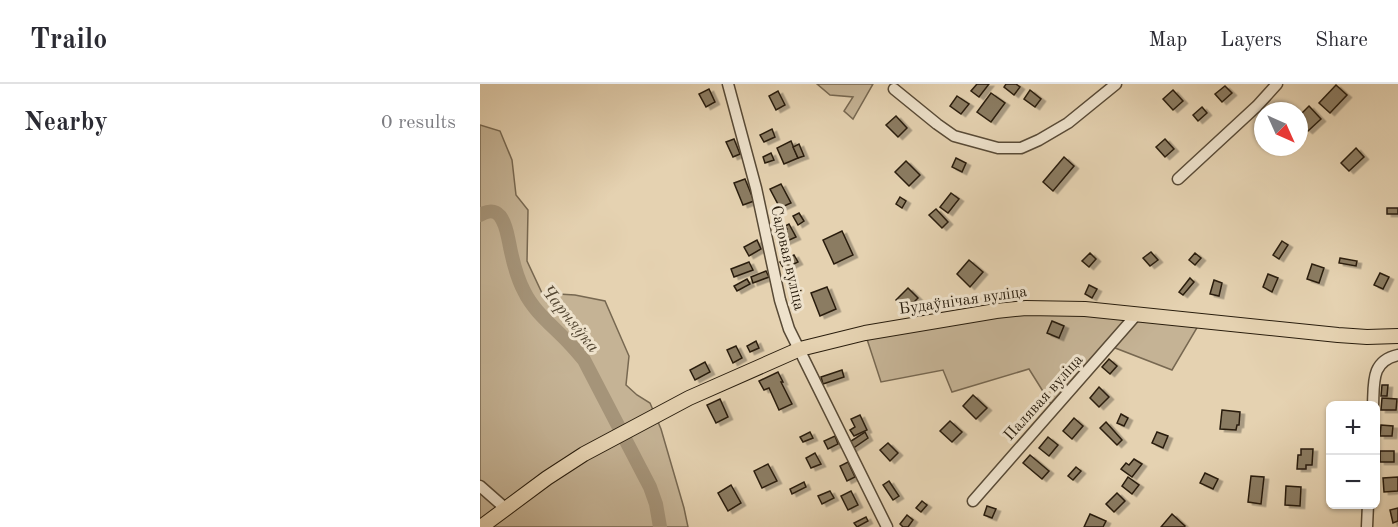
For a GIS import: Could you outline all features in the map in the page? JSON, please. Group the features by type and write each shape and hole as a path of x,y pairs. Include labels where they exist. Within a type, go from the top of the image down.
{"main road":[{"name":"Будаўнічая вуліца","path":"481,527 584,454 688,398 800,349 865,333 1026,308 1085,309 1338,335 1398,336"}],"street":[{"name":"Садовая вуліца","path":"728,84 756,188 780,300 789,329 886,527"},
{"path":"894,89 954,135 998,148 1021,148 1068,123 1116,84"},
{"path":"1178,179 1257,106 1277,84"},
{"name":"Палявая вуліца","path":"973,501 1137,315"},
{"path":"1373,401 1376,372 1384,360 1398,355"},
{"path":"480,486 505,508"},
{"path":"1367,527 1368,509"}],"shaded area":[{"path":"817,84 873,84 853,119 844,111 853,97 830,95"},
{"path":"480,125 500,131 512,160 516,195 528,210 527,261 542,293 575,295 605,301 629,356 626,385 650,403 661,429 688,527 480,527"},
{"path":"996,311 1201,321 1172,370 1110,346 1054,409 1029,369 952,392 943,370 881,382 865,333"}],"building":[{"path":"977,84 989,84 979,97 971,91"},
{"path":"1006,84 1016,84 1020,87 1014,95 1004,87"},
{"path":"1336,85 1347,95 1330,113 1319,103"},
{"path":"1225,86 1232,93 1222,102 1215,94"},
{"path":"709,89 715,102 706,107 699,94"},
{"path":"1030,90 1041,99 1035,107 1024,99"},
{"path":"1173,90 1183,101 1173,110 1163,99"},
{"path":"778,91 785,105 776,110 769,96"},
{"path":"991,93 1005,103 991,122 977,112"},
{"path":"957,96 969,104 961,114 950,106"},
{"path":"1202,107 1207,113 1198,121 1193,115"},
{"path":"1308,107 1321,119 1308,131"},
{"path":"896,116 907,128 898,137 886,125"},
{"path":"772,129 775,137 764,142 760,135"},
{"path":"734,139 740,154 733,157 726,142"},
{"path":"1165,139 1174,149 1165,157 1156,147"},
{"path":"791,141 798,158 784,164 777,148"},
{"path":"799,144 804,156 798,158 793,147"},
{"path":"1356,148 1364,157 1349,171 1341,163"},
{"path":"771,153 774,160 765,163 763,157"},
{"path":"1064,157 1074,166 1053,191 1043,182"},
{"path":"956,158 966,163 962,172 952,167"},
{"path":"906,161 920,175 909,186 895,172"},
{"path":"745,179 754,201 743,205 734,183"},
{"path":"781,184 791,203 780,208 770,189"},
{"path":"951,193 959,199 948,213 940,207"},
{"path":"900,197 906,201 902,208 896,204"},
{"path":"1387,208 1398,208 1398,214 1387,214"},
{"path":"936,209 948,222 942,228 929,215"},
{"path":"799,213 804,221 798,225 793,216"},
{"path":"789,224 796,237 785,242 780,233 787,229 785,226"},
{"path":"842,231 853,255 834,264 823,240"},
{"path":"757,240 761,249 749,256 744,247"},
{"path":"1282,241 1288,245 1279,259 1273,255"},
{"path":"1151,252 1158,260 1150,266 1143,258"},
{"path":"1090,253 1096,259 1089,267 1082,261"},
{"path":"1195,253 1201,258 1195,265 1189,260"},
{"path":"794,255 798,262 784,269 780,262"},
{"path":"1340,258 1357,261 1356,266 1339,263"},
{"path":"969,260 983,272 970,287 957,274"},
{"path":"749,262 753,270 734,277 731,269"},
{"path":"1312,264 1324,268 1319,283 1307,279"},
{"path":"766,271 769,277 753,283 751,277"},
{"path":"1380,273 1389,277 1383,289 1374,285"},
{"path":"1268,274 1278,278 1272,292 1263,287"},
{"path":"1190,278 1194,282 1183,295 1179,292"},
{"path":"747,279 750,284 737,291 734,286"},
{"path":"1214,280 1222,283 1219,296 1210,294"},
{"path":"1089,285 1097,289 1092,298 1085,294"},
{"path":"827,287 836,309 820,316 811,293"},
{"path":"908,288 918,298 906,310 896,300"},
{"path":"1052,321 1064,326 1059,338 1047,333"},
{"path":"756,341 759,348 750,352 747,346"},
{"path":"736,346 742,358 733,363 727,350"},
{"path":"1109,359 1117,366 1110,374 1102,367"},
{"path":"705,362 710,372 695,380 690,370"},
{"path":"842,370 844,377 823,384 821,377"},
{"path":"778,372 792,404 779,410 769,388 764,390 759,381"},
{"path":"1382,385 1388,385 1387,396 1381,396"},
{"path":"1099,387 1109,397 1099,407 1090,398"},
{"path":"973,395 987,408 976,419 963,406"},
{"path":"1382,398 1397,399 1396,410 1381,410"},
{"path":"720,399 728,417 716,423 707,405"},
{"path":"1222,410 1240,412 1239,425 1236,430 1220,429"},
{"path":"1121,414 1128,418 1124,426 1117,423"},
{"path":"860,415 867,430 854,436 850,430 855,427 851,419"},
{"path":"1074,418 1083,426 1072,439 1063,431"},
{"path":"950,421 962,432 952,442 940,431"},
{"path":"1106,422 1122,440 1117,445 1100,428"},
{"path":"1381,425 1393,426 1392,436 1380,436"},
{"path":"810,432 813,438 803,442 800,437"},
{"path":"865,432 868,438 852,449 848,443"},
{"path":"1157,432 1168,436 1163,448 1152,443"},
{"path":"835,436 838,444 828,449 824,441"},
{"path":"1048,437 1058,445 1049,456 1039,448"},
{"path":"888,443 898,453 890,461 880,450"},
{"path":"1301,449 1313,449 1312,465 1306,465 1306,469 1297,469"},
{"path":"1380,451 1394,451 1394,462 1380,462"},
{"path":"815,453 821,464 811,468 806,458"},
{"path":"1030,455 1049,471 1042,479 1023,463"},
{"path":"1134,459 1142,464 1132,477 1121,469"},
{"path":"848,462 855,477 847,481 840,466"},
{"path":"768,464 777,481 762,488 754,471"},
{"path":"1076,467 1081,471 1073,480 1068,476"},
{"path":"1205,473 1218,479 1213,489 1200,483"},
{"path":"1251,476 1264,477 1261,504 1248,502"},
{"path":"1128,477 1139,485 1132,494 1122,486"},
{"path":"1398,477 1398,491 1384,492 1383,478"},
{"path":"889,481 899,496 893,500 883,485"},
{"path":"804,482 806,487 792,494 790,489"},
{"path":"731,485 741,503 728,511 718,493"},
{"path":"1286,486 1301,487 1300,506 1285,505"},
{"path":"830,491 834,498 822,504 818,496"},
{"path":"851,491 858,505 848,510 841,496"},
{"path":"1117,493 1125,501 1114,512 1106,504"},
{"path":"922,501 927,505 921,512 916,508"},
{"path":"987,506 996,509 992,518 984,515"},
{"path":"1398,508 1398,521 1393,523 1390,510"},
{"path":"1090,514 1106,521 1103,527 1084,527"},
{"path":"1172,514 1185,526 1184,527 1161,527"},
{"path":"907,515 913,520 908,527 903,527 900,524"},
{"path":"866,517 868,521 857,527 854,523"}],"waterway":[{"name":"Чарняўка","path":"480,215 490,211 500,216 504,222 521,285 528,299 584,360 650,487 660,527"}]}
